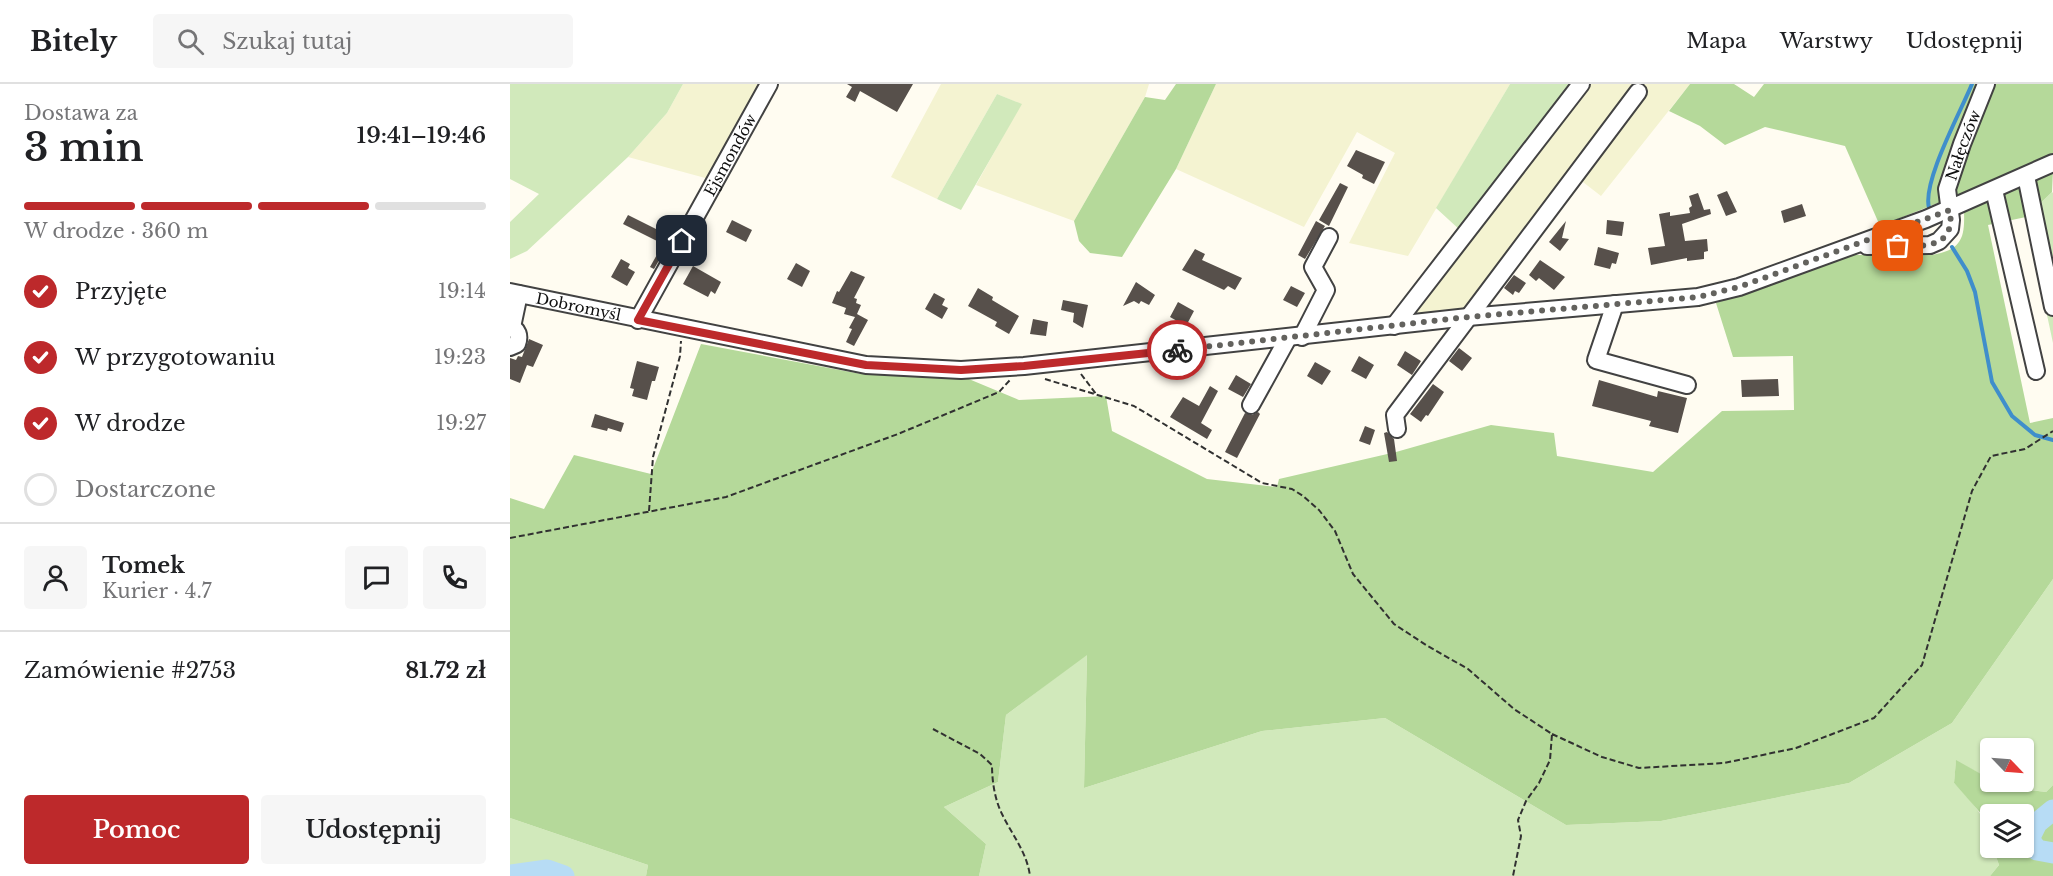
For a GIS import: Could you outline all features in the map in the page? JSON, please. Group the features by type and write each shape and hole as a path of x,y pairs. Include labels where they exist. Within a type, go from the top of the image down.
{"street":[{"name":"Ejsmondów","path":"638,320 768,84"},
{"path":"1394,326 1581,84"},
{"name":"Nałęczów","path":"1852,246 1930,245 1940,241 1950,229 1947,189 1986,84"},
{"path":"1397,429 1395,415 1638,92"},
{"name":"Dobromyśl","path":"514,293 866,365 961,370 1024,366 1468,317 1698,297 1729,290 1950,210 2053,163"},
{"path":"2026,176 2053,306"},
{"path":"1994,190 2036,371"},
{"path":"1251,405 1326,290 1313,267 1329,237"},
{"path":"510,347 517,344 519,337 517,331 511,327 514,293"},
{"path":"1615,304 1596,360 1687,385"}],"path":[{"path":"649,512 653,457 680,356 682,329"},
{"path":"1076,361 1081,374 1097,395"},
{"path":"510,538 726,497 898,434 999,392 1024,366 1030,372 1049,381 1134,406 1262,483 1292,489 1303,496 1319,510 1335,531 1353,574 1394,624 1468,669 1514,710 1552,734 1602,757 1639,768 1724,763 1796,748 1874,718 1922,665 1972,491 1991,456 2025,449 2053,431"},
{"path":"933,729 980,754 992,765 992,780 1003,816 1029,864 1030,876"},
{"path":"1513,876 1521,836 1518,820 1526,801 1539,783 1550,760 1552,734"}],"green space":[{"path":"510,84 683,84 667,113 628,157 527,251 510,259 510,222 539,194 510,179"},
{"path":"683,84 761,84 709,179 628,157 667,113"},
{"path":"941,84 1149,84 1145,97 1074,221 976,185 1021,104 997,94 937,199 891,177"},
{"path":"1176,84 1216,84 1176,169 1122,257 1090,253 1079,241 1074,221 1145,97 1165,100"},
{"path":"1216,84 1510,84 1408,256 1349,243 1395,153 1357,132 1304,227 1176,169"},
{"path":"1510,84 1579,84 1461,231 1436,208"},
{"path":"1581,84 1690,84 1601,196 1570,172 1469,308 1401,318"},
{"path":"1690,84 1734,84 1754,97 1764,84 2053,84 2053,153 1963,193 1880,226 1845,146 1765,127 1725,145 1700,126 1669,111"},
{"path":"997,94 1022,104 961,210 937,199"},
{"path":"2053,170 2052,192 2026,217 1988,225 2030,423 2053,418 2053,579 1952,723 1849,783 1661,821 1566,825 1385,718 1262,731 1084,788 1087,655 1006,715 998,782 944,807 986,844 979,876 646,876 648,865 510,818 510,498 544,509 574,455 651,474 701,344 861,374 964,377 1019,400 1106,396 1112,431 1207,479 1277,487 1279,479 1396,452 1491,425 1554,433 1557,456 1653,472 1722,411 1794,410 1793,356 1733,357 1716,303 1854,255 1942,253 1959,242 1964,229 1964,212"},
{"path":"2053,193 2053,343 2026,217"},
{"path":"2053,579 2053,785 2046,792 2034,791 2034,738 1980,738 1980,774 1956,761 1954,783 1980,814 1980,858 1997,858 1999,865 1990,876 979,876 986,844 944,807 998,782 1006,715 1087,654 1084,788 1262,731 1385,718 1566,825 1661,821 1849,783 1952,723"},
{"path":"1956,760 1980,773 1980,792 2046,792 2053,785 2053,876 1990,876 1999,865 1997,858 2034,858 2034,804 1980,804 1980,812 1954,783"},
{"path":"510,818 648,865 646,876 510,876"}],"building":[{"path":"847,84 913,84 897,112 860,91 855,102 846,97 852,87"},
{"path":"1356,150 1385,162 1374,184 1347,166"},
{"path":"1340,183 1348,187 1329,226 1319,220"},
{"path":"1727,191 1737,212 1726,216 1717,195"},
{"path":"1698,193 1704,210 1710,209 1711,214 1682,224 1685,241 1707,239 1708,251 1704,252 1704,259 1687,261 1687,258 1651,265 1648,248 1665,246 1659,214 1670,212 1670,216 1690,213 1689,208 1692,206 1689,196"},
{"path":"1802,204 1806,216 1784,223 1781,211"},
{"path":"628,215 668,235 678,217 682,220 654,269 650,267 663,244 623,224"},
{"path":"732,220 752,230 746,242 726,232"},
{"path":"1607,220 1624,222 1622,236 1606,234"},
{"path":"1316,221 1325,226 1305,259 1298,255"},
{"path":"1566,221 1562,238 1569,239 1560,251 1549,242"},
{"path":"1598,247 1619,253 1616,264 1612,263 1610,269 1594,265"},
{"path":"1195,249 1205,254 1202,260 1242,278 1235,290 1228,286 1224,290 1182,270"},
{"path":"621,259 630,264 628,268 635,272 627,286 611,277"},
{"path":"1540,260 1565,277 1554,290 1539,278 1536,281 1529,275"},
{"path":"796,263 810,271 802,287 787,279"},
{"path":"693,266 721,282 715,294 711,291 708,297 683,284"},
{"path":"851,271 865,277 854,298 857,299 856,303 861,305 857,314 868,320 854,346 846,342 852,329 849,328 855,317 844,314 846,308 832,303 837,291 839,292"},
{"path":"1514,275 1526,283 1519,293 1515,291 1513,295 1504,288"},
{"path":"1136,282 1155,295 1149,305 1141,301 1139,304 1134,301 1123,306"},
{"path":"1291,286 1305,293 1297,307 1283,300"},
{"path":"978,288 993,297 992,300 1019,316 1009,334 995,326 997,322 968,306"},
{"path":"934,293 945,299 942,305 948,308 942,319 925,309"},
{"path":"1063,300 1088,305 1083,328 1073,322 1074,313 1061,310"},
{"path":"1178,302 1194,311 1186,326 1170,317"},
{"path":"1033,319 1048,322 1046,336 1030,334"},
{"path":"529,339 543,345 533,367 527,365 520,383 510,379 510,358 516,360 518,356 522,357"},
{"path":"1459,348 1472,358 1462,371 1449,361"},
{"path":"1405,351 1421,361 1412,375 1397,365"},
{"path":"1359,356 1374,365 1366,379 1351,371"},
{"path":"637,361 659,367 647,400 632,396 634,389 630,388"},
{"path":"1315,362 1331,371 1322,385 1307,376"},
{"path":"1236,375 1251,384 1243,397 1228,389"},
{"path":"1778,379 1779,396 1742,397 1741,380"},
{"path":"1599,380 1657,397 1658,391 1687,398 1678,433 1649,426 1651,421 1592,406"},
{"path":"1433,384 1444,392 1428,416 1426,415 1421,422 1410,414"},
{"path":"1210,386 1218,391 1201,423 1212,430 1207,439 1170,417 1183,397 1199,406"},
{"path":"1258,412 1260,414 1237,458 1225,452 1245,413 1252,415"},
{"path":"595,414 624,423 621,432 608,428 607,431 591,427"},
{"path":"1365,426 1375,430 1370,445 1359,441"},
{"path":"1387,432 1394,439 1397,461 1389,462 1384,433"}],"waterway":[{"path":"1929,208 1928,196 1931,181 1972,84"},
{"path":"1952,247 1967,271 1975,292 1992,382 2012,416 2035,435 2053,440"},
{"path":"2053,810 2037,823 2029,839 2037,850 2053,853"},
{"path":"510,875 547,870 564,876"}],"way so far":[{"path":"1177,350 1468,317 1698,297 1739,287 1950,210 1950,229 1940,241 1930,245 1898,246"}],"route":[{"path":"682,241 638,320 866,365 961,370 1024,366 1177,350"}]}
